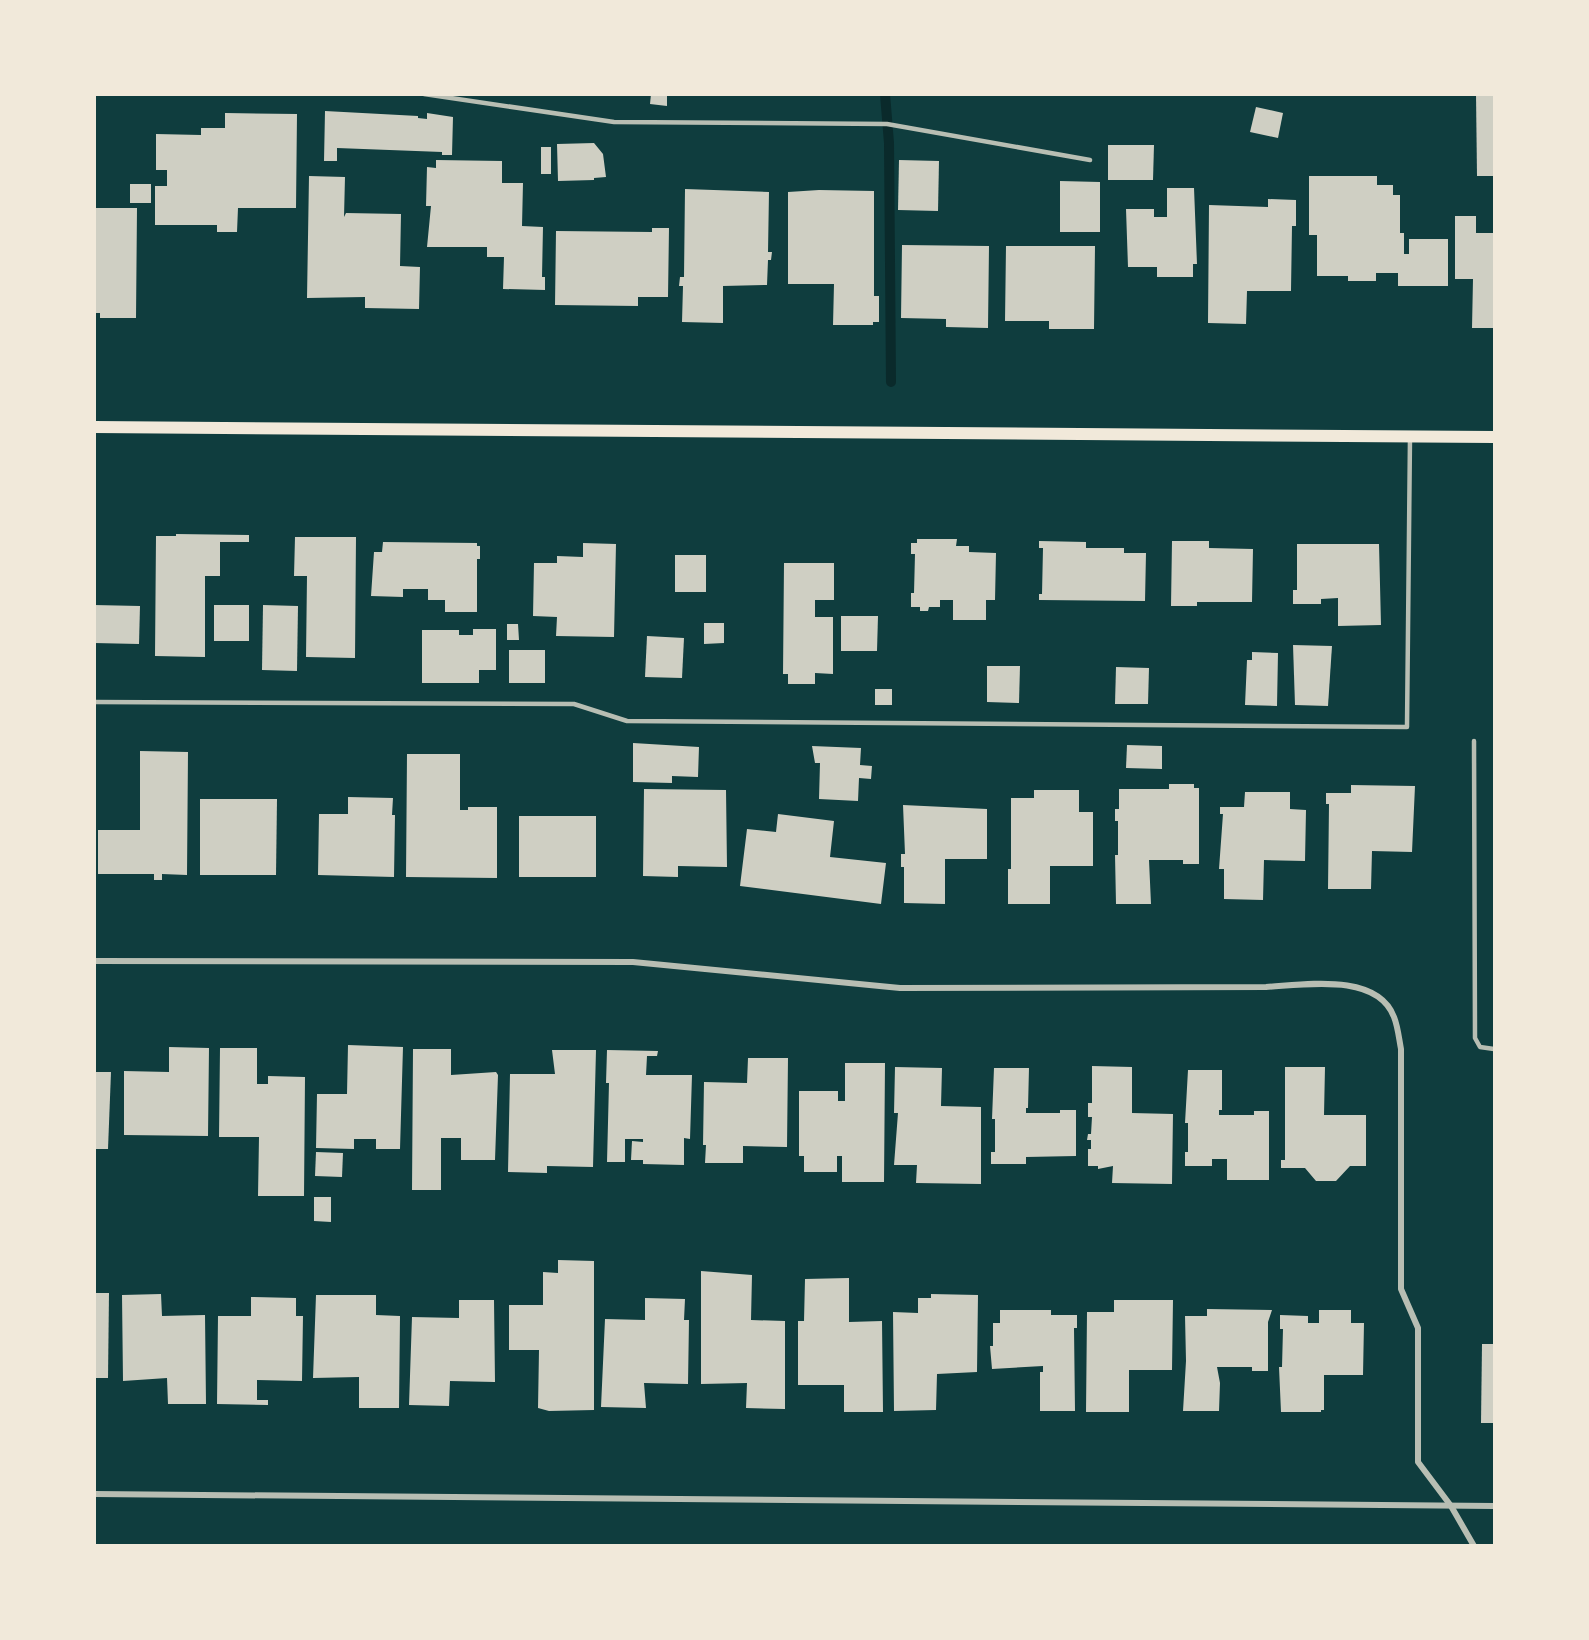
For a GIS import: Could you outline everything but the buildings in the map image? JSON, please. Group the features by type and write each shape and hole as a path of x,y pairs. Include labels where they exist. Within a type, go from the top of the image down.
{"main road":[{"path":"94,426 1494,437"}],"street":[{"path":"94,961 633,962 900,988 1266,987 1327,983 1360,987 1377,995 1394,1015 1401,1049 1401,1289 1419,1328 1418,1462 1451,1506 1474,1545"},
{"path":"94,1494 1494,1506"}],"lane":[{"path":"424,94 614,122 887,124 1090,159"},
{"path":"94,702 573,704 627,721 1407,727 1410,436"},
{"path":"1474,741 1475,1038 1480,1047 1494,1049"}],"waterway":[{"path":"885,94 889,143 891,382"}]}
